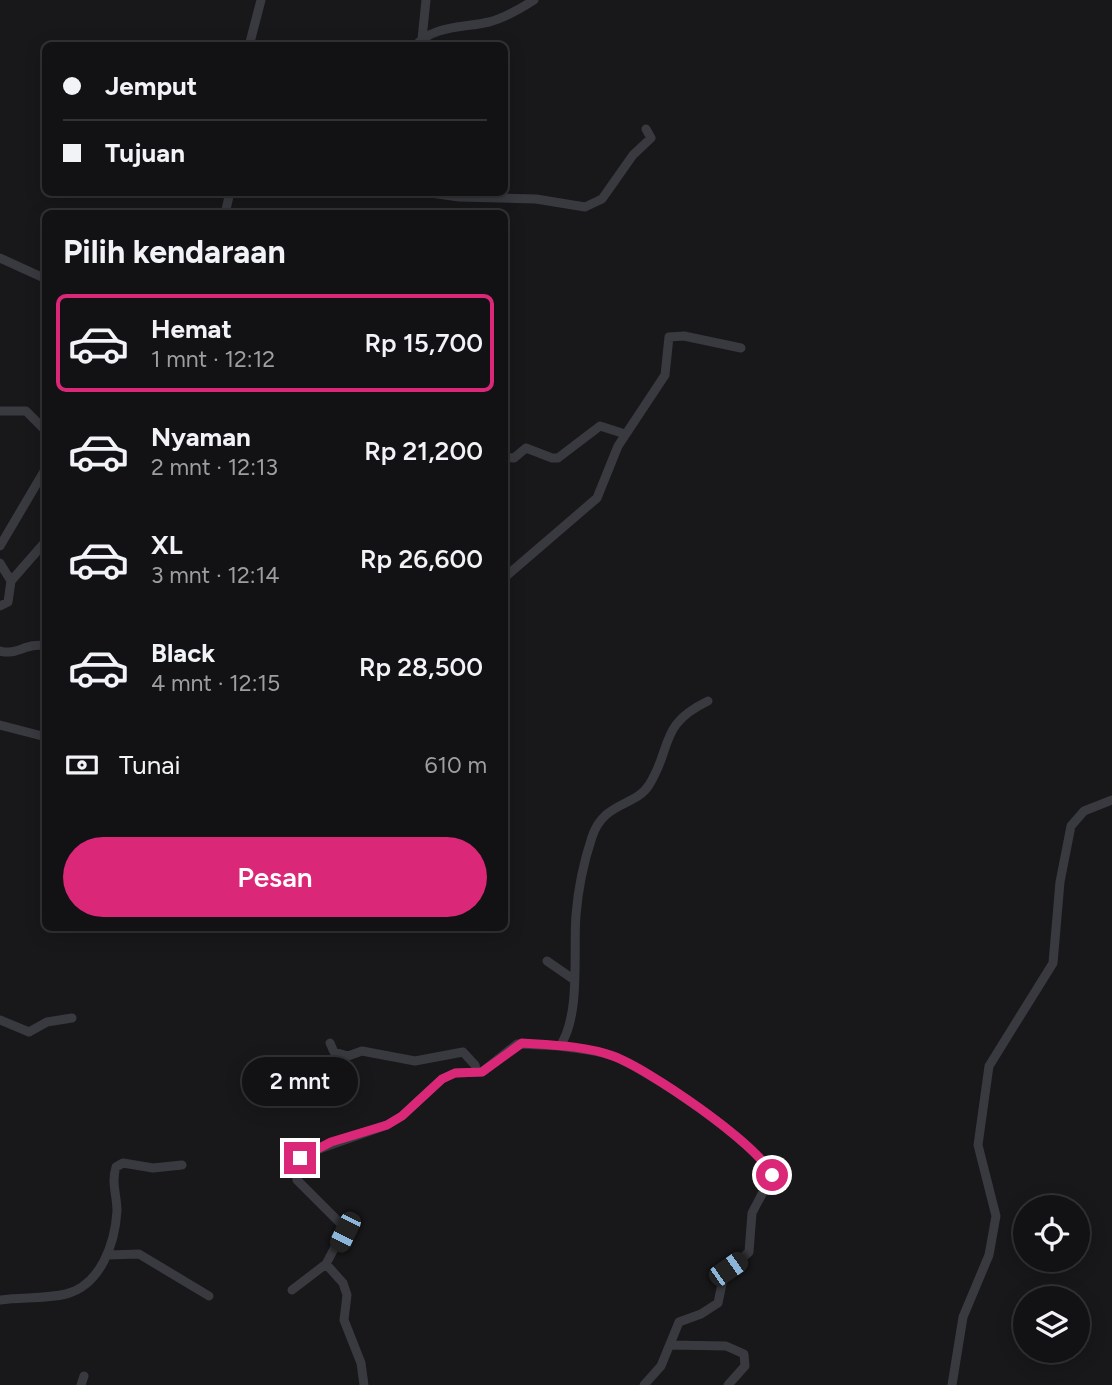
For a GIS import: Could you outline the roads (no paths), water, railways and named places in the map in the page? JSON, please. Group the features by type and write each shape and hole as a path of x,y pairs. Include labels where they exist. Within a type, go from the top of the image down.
{"street":[{"path":"250,42 261,0"},
{"path":"419,42 426,0"},
{"path":"419,42 443,29 497,19 534,0"},
{"path":"488,196 536,199 585,207 602,199 633,155 651,138 646,129"},
{"path":"0,258 42,277"},
{"path":"508,574 540,543 597,498 625,434 665,375 671,336 741,348"},
{"path":"0,411 26,411 42,427"},
{"path":"508,457 514,458 526,448 558,458 600,426 625,434"},
{"path":"0,546 42,475"},
{"path":"4,604 11,583 42,546"},
{"path":"0,564 11,583"},
{"path":"0,651 13,652 32,644 42,645"},
{"path":"560,1046 568,1028 576,912 592,835 607,813 646,790 674,725 684,715 708,701"},
{"path":"0,725 42,736"},
{"path":"952,1385 963,1318 989,1255 996,1216 978,1145 989,1066 1053,963 1060,882 1071,826 1084,811 1112,800"},
{"path":"547,961 571,975 573,979"},
{"path":"0,1020 29,1032 47,1022 72,1018"},
{"path":"330,1043 334,1052 345,1056 362,1051 415,1061 463,1052 475,1065 477,1072"},
{"path":"292,1290 326,1264 345,1230 297,1180 296,1165 300,1158 331,1142 387,1125 402,1116 448,1075 488,1069 517,1044 560,1046 612,1055 651,1075 749,1147 767,1164 772,1175 752,1213 749,1252 724,1274 718,1303 701,1314 679,1322 661,1366 644,1385"},
{"path":"0,1300 67,1294 95,1276 108,1255 117,1210 113,1183 116,1167 123,1163 153,1168 182,1165"},
{"path":"108,1255 139,1254 209,1296"},
{"path":"326,1264 343,1283 347,1295 344,1320 361,1363 364,1385"},
{"path":"671,1345 726,1346 744,1354 745,1366 728,1385"}]}
